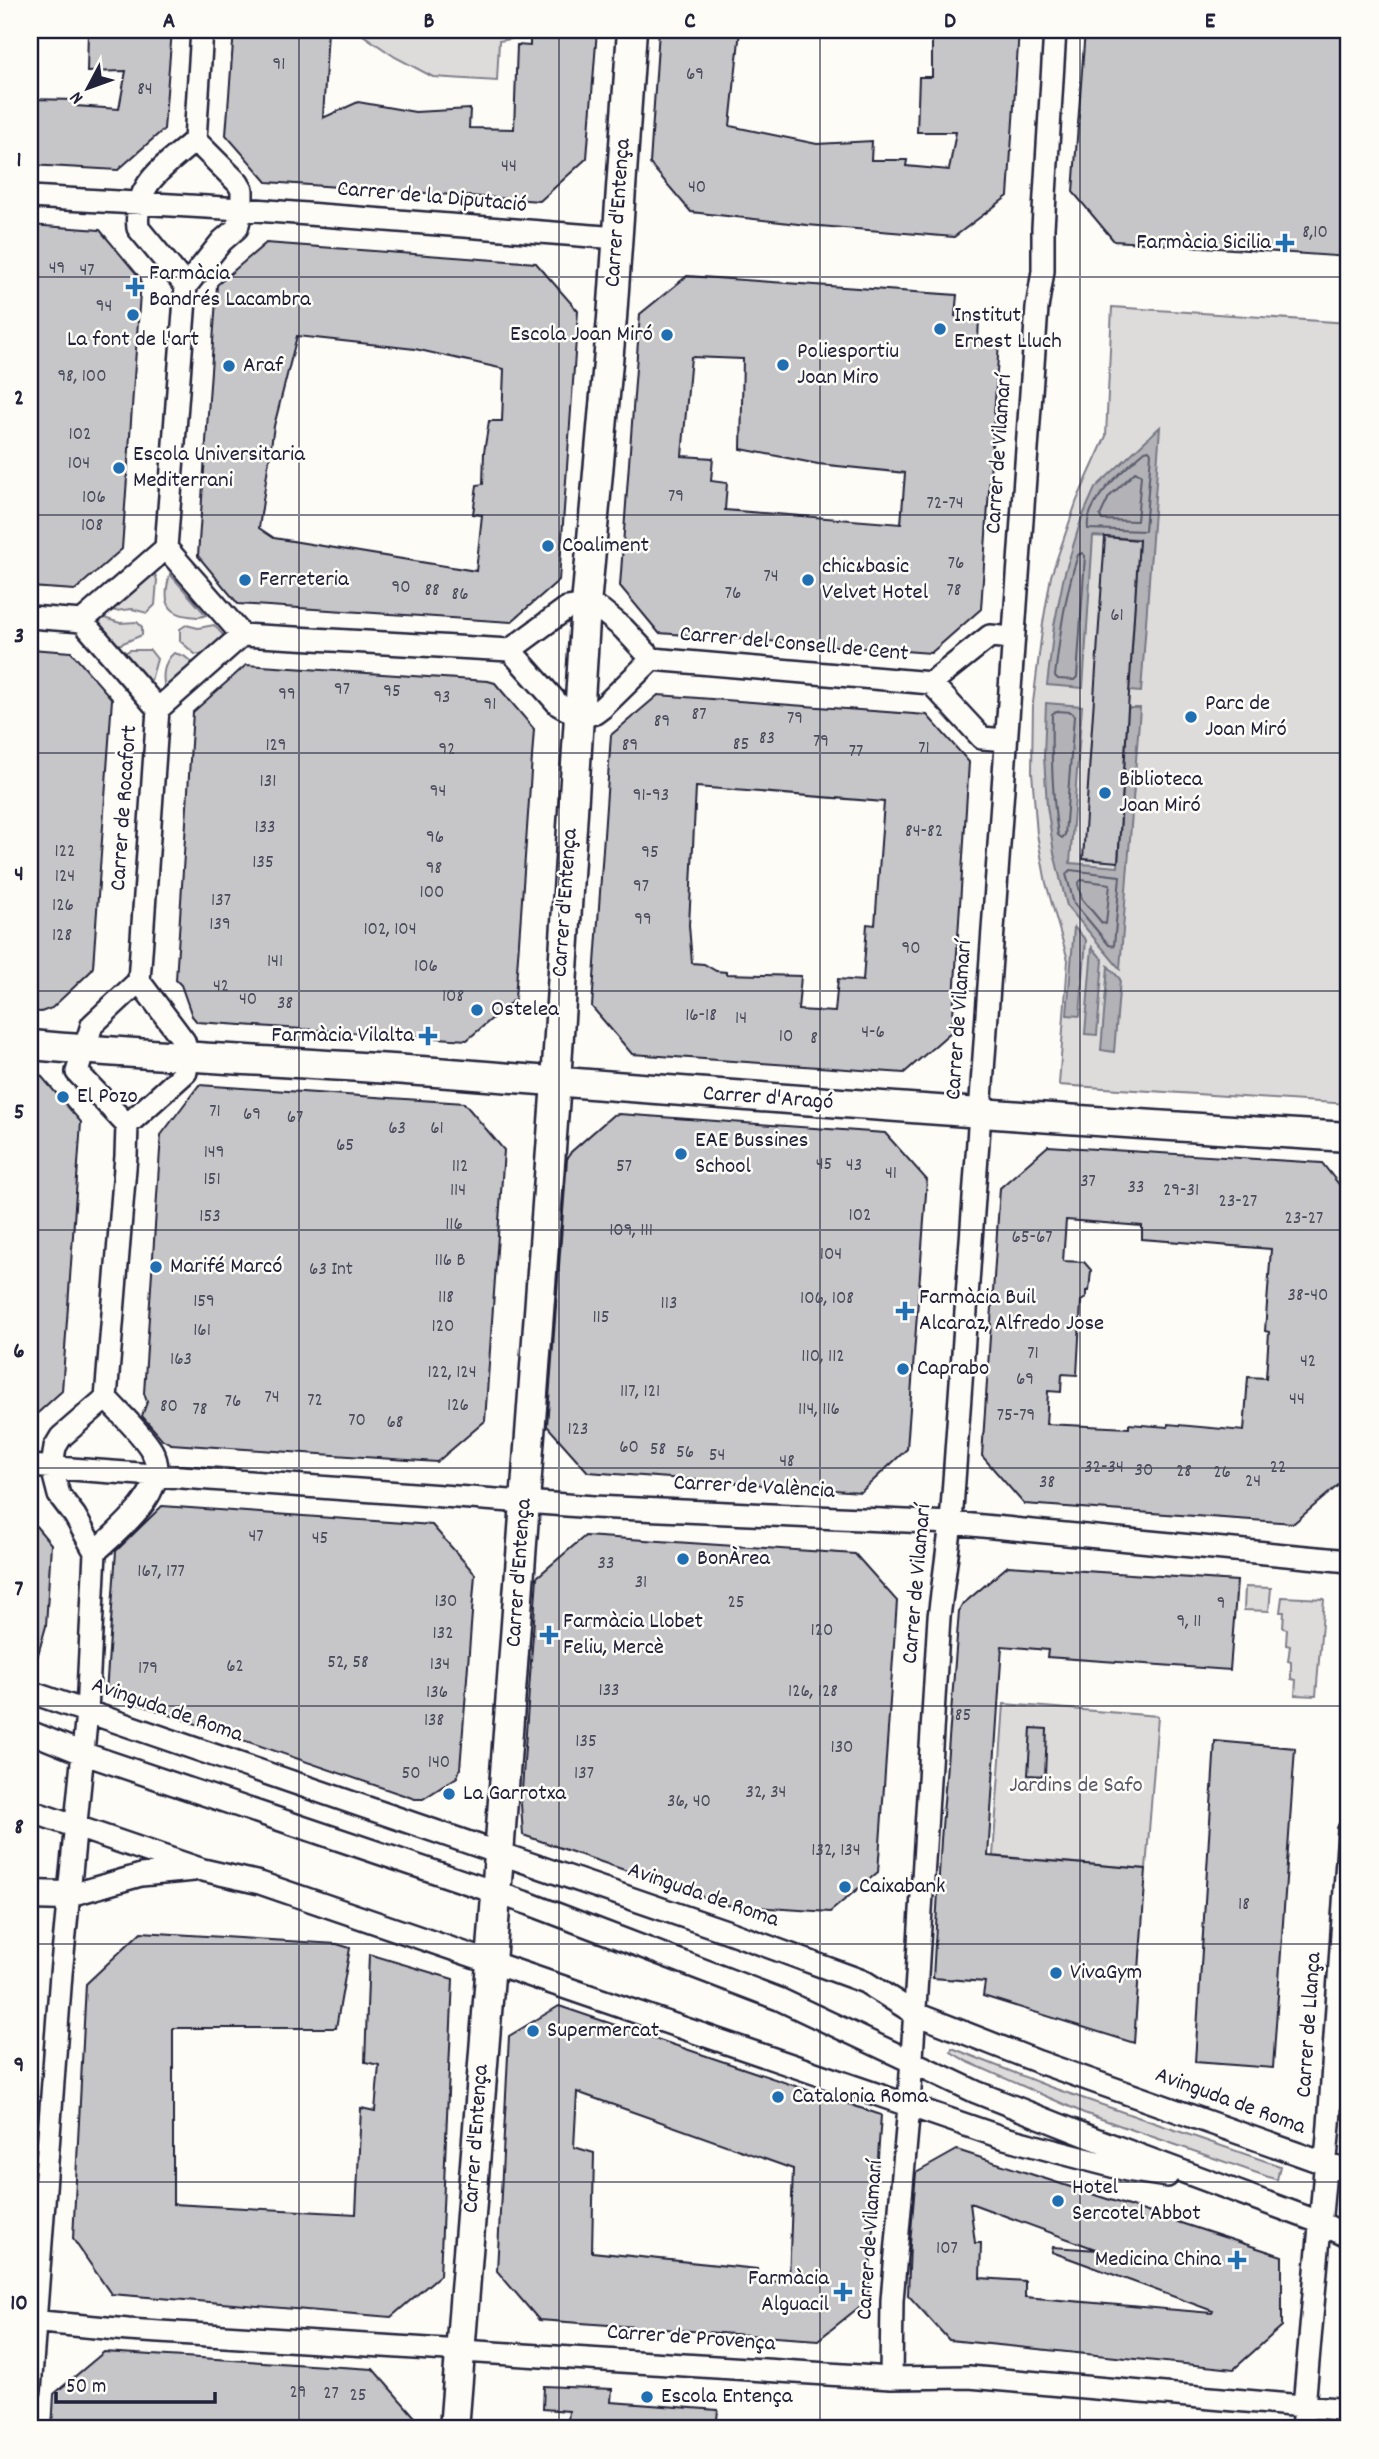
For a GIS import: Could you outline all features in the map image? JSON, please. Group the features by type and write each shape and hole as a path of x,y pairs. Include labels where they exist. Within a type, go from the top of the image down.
{"main road":[{"name":"Carrer d'Entença","path":"454,2429 556,1082 568,864 592,712 577,607 618,238 632,30"},
{"name":"Carrer d'Aragó","path":"30,1045 462,1074 980,1114 1349,1137"},
{"path":"30,1895 67,1896"}],"street":[{"path":"186,286 138,228 138,202 142,190 195,140 202,30"},
{"name":"Carrer de Vilamarí","path":"891,2378 892,2300 909,2106 939,1618 951,1523 1037,308 1043,271 1043,228 1055,30"},
{"path":"30,617 82,621 166,548 186,286 240,218 242,190 195,140"},
{"name":"Carrer de la Diputació","path":"30,197 138,202 240,218 618,238"},
{"path":"166,548 242,635"},
{"path":"158,709 242,635 510,650 577,607"},
{"name":"Carrer del Consell de Cent","path":"577,607 601,610 623,628 652,659 931,683 982,738 1006,740"},
{"name":"Carrer de Rocafort","path":"82,621 158,709 139,981"},
{"name":"Carrer del Consell de Cent","path":"931,683 990,636 1013,638"},
{"path":"510,650 559,705 592,712"},
{"name":"Carrer del Consell de Cent","path":"592,712 652,659"},
{"path":"30,2390 32,2321 38,2304 67,1896 87,1712 96,1552 59,1495 52,1468 55,1447 61,1437 106,1398 127,1125 186,1072 184,1041 139,981 92,1025 77,1072 127,1125"},
{"path":"96,1552 152,1493 156,1475 154,1454 106,1398"},
{"name":"Carrer de València","path":"30,1466 525,1502 951,1523 1349,1561"},
{"name":"Avinguda de Roma","path":"30,1692 726,1931 865,1982 914,2013 1039,2062 1349,2172"},
{"path":"30,1732 496,1893 779,1998 975,2092 1319,2222 1349,2237"},
{"path":"30,1811 75,1824 203,1870 260,1883 1001,2137 1127,2170 1208,2181"},
{"name":"Carrer de Llança","path":"1302,2429 1326,2164 1349,1830"},
{"path":"67,1896 141,1875 203,1870"},
{"name":"Carrer de Provença","path":"32,2321 128,2330 891,2378 969,2377 1349,2410"}],"green space":[{"path":"364,30 511,30 511,39 499,41 497,81 433,77 395,57 363,35"},
{"name":"Parc de Joan Miró","path":"1112,307 1349,323 1349,1104 1059,1085 1068,960 1046,883 1037,834 1032,772 1033,703 1051,576 1077,500 1106,436"},
{"path":"154,571 157,580 155,605 147,613 132,609 115,611 111,608"},
{"path":"170,574 206,615 198,617 180,614 170,607 167,589"},
{"path":"101,617 120,623 137,622 142,627 142,635 116,646 95,622"},
{"path":"186,625 198,628 214,625 225,637 205,655 195,654 180,641 180,629"},
{"path":"130,650 150,650 157,659 150,684 123,654"},
{"path":"174,653 184,656 194,664 165,689 164,670"},
{"path":"1245,1587 1271,1588 1269,1611 1244,1610"},
{"path":"1282,1597 1324,1599 1316,1696 1295,1695 1296,1680 1291,1679 1291,1662 1288,1661 1290,1646 1286,1645 1287,1629 1283,1628 1284,1612 1280,1612"},
{"name":"Jardins de Safo","path":"1004,1704 1158,1716 1146,1869 993,1856"},
{"path":"952,2048 1050,2087 1280,2166 1277,2180 1084,2113 968,2062 951,2052"}],"water":[{"path":"1160,427 1141,692 1129,691 1139,539 1093,536 1083,688 1047,685 1054,626 1064,576 1081,520 1095,488"},
{"path":"1046,703 1082,706 1070,863 1118,867 1128,708 1140,708 1120,969 1067,906 1054,853 1047,806 1044,757"},
{"path":"1074,927 1086,940 1080,1016 1067,1015"},
{"path":"1092,947 1103,960 1097,1035 1085,1034"},
{"path":"1108,966 1120,979 1114,1052 1101,1050"}],"building":[{"path":"88,30 172,30 164,129 118,170 30,165 30,99 77,100 76,106 119,109 126,71 87,72"},
{"path":"234,30 328,30 323,118 358,102 415,112 470,109 469,128 514,129 517,45 530,46 530,30 597,30 587,158 540,201 267,182 226,135"},
{"path":"659,30 740,30 730,126 817,144 872,141 871,160 907,160 906,166 949,170 956,132 917,132 919,77 932,77 932,30 1019,30 1008,196 954,237 691,212 650,164"},
{"path":"1085,30 1349,30 1349,257 1114,241 1073,192"},
{"path":"30,225 100,230 141,279 122,549 75,590 30,587"},
{"path":"266,243 536,263 578,311 559,580 511,622 238,604 198,556 217,285","holes":["297,336 415,349 504,369 502,421 489,421 483,484 477,485 473,514 482,515 476,571 274,538 259,528 274,426"]},
{"path":"687,276 957,295 955,316 979,318 978,341 999,342 981,609 931,653 659,633 620,586 640,314","holes":["691,357 743,359 741,449 818,464 905,473 901,524 725,510 727,483 711,481 713,458 682,456"]},
{"path":"1105,537 1139,540 1118,862 1083,859"},
{"path":"30,649 71,652 112,699 93,967 52,1008 41,1012 30,1011"},
{"path":"246,665 488,681 495,683 534,729 515,999 467,1040 197,1022 192,1016 181,985 176,980 193,712"},
{"path":"658,695 927,715 969,762 952,1031 904,1073 632,1054 592,1007 611,735","holes":["696,787 884,802 875,925 867,924 863,981 838,979 835,1012 798,1010 801,976 726,974 704,964 692,963 689,925"]},
{"path":"30,1063 81,1122 62,1391 30,1420"},
{"path":"199,1085 464,1103 504,1150 485,1421 437,1462 171,1444 162,1439 142,1416 147,1402 144,1393 161,1135"},
{"path":"613,1115 885,1133 927,1180 907,1449 861,1492 588,1472 547,1426 567,1159 571,1152"},
{"path":"1048,1146 1322,1163 1349,1197 1349,1379 1342,1482 1294,1523 1024,1504 982,1456 1000,1188","holes":["1066,1220 1142,1226 1142,1239 1271,1249 1265,1331 1269,1332 1266,1378 1248,1377 1244,1431 1168,1424 1168,1427 1129,1424 1129,1428 1046,1424 1048,1391 1061,1392 1062,1374 1077,1375 1081,1301 1086,1298 1086,1291 1089,1291 1091,1270 1084,1262 1063,1261"]},
{"path":"162,1506 432,1525 475,1574 460,1769 457,1777 423,1799 415,1799 106,1693 116,1551"},
{"path":"30,1519 51,1544 46,1626 35,1665 30,1665"},
{"path":"585,1536 855,1554 897,1601 878,1872 830,1912 726,1905 523,1835 521,1804 537,1577"},
{"path":"1008,1566 1237,1581 1230,1670 1047,1657 1048,1650 1002,1646 988,1856 1146,1869 1134,2043 983,1996 985,1982 933,1978 959,1611 963,1604"},
{"path":"1031,1728 1047,1729 1045,1776 1028,1775"},
{"path":"1215,1741 1295,1748 1273,2068 1195,2062"},
{"path":"141,1932 337,1944 350,1948 336,2028 173,2028 173,2204 356,2214 361,2108 375,2111 379,2065 365,2062 369,1954 453,1979 440,2275 391,2317 111,2294 73,2239 86,1984"},
{"path":"559,2006 881,2115 868,2300 818,2340 539,2320 497,2271 509,2036","holes":["577,2092 793,2169 789,2282 758,2281 757,2269 592,2252 594,2153 574,2147"]},
{"path":"957,2150 1282,2256 1282,2326 1234,2369 949,2340 908,2295 916,2173","holes":["970,2203 1098,2250 1053,2247 1052,2252 1213,2311 1212,2313 1025,2297 1025,2281 980,2278 981,2243 975,2243"]},
{"path":"104,2352 373,2369 415,2417 414,2429 52,2429 54,2394"},
{"path":"544,2386 612,2389 611,2402 718,2410 716,2429 567,2429 569,2411 543,2409"}],"place":[{"name":"Farmàcia Sicilia","path":"1285,243"},
{"name":"Farmàcia Bandrés Lacambra","path":"135,287"},
{"name":"La font de l'art","path":"133,315"},
{"name":"Institut Ernest Lluch","path":"940,329"},
{"name":"Escola Joan Miró","path":"667,335"},
{"name":"Poliesportiu Joan Miro","path":"783,365"},
{"name":"Araf","path":"229,366"},
{"name":"Escola Universitaria Mediterrani","path":"119,468"},
{"name":"Coaliment","path":"548,546"},
{"name":"Ferreteria","path":"245,580"},
{"name":"chic&basic Velvet Hotel","path":"808,580"},
{"name":"Parc de Joan Miró","path":"1191,717"},
{"name":"Biblioteca Joan Miró","path":"1105,793"},
{"name":"Ostelea","path":"477,1010"},
{"name":"Farmàcia Vilalta","path":"428,1036"},
{"name":"El Pozo","path":"63,1097"},
{"name":"EAE Bussines School","path":"681,1154"},
{"name":"Marifé Marcó","path":"156,1267"},
{"name":"Farmàcia Buil Alcaraz, Alfredo Jose","path":"905,1311"},
{"name":"Caprabo","path":"903,1369"},
{"name":"BonÀrea","path":"683,1559"},
{"name":"Farmàcia Llobet Feliu, Mercè","path":"549,1635"},
{"name":"La Garrotxa","path":"449,1794"},
{"name":"Caixabank","path":"845,1887"},
{"name":"VivaGym","path":"1056,1973"},
{"name":"Supermercat","path":"533,2031"},
{"name":"Catalonia Roma","path":"778,2097"},
{"name":"Hotel Sercotel Abbot","path":"1058,2201"},
{"name":"Medicina China","path":"1237,2260"},
{"name":"Farmàcia Alguacil","path":"843,2292"},
{"name":"Escola Entença","path":"647,2397"}]}
